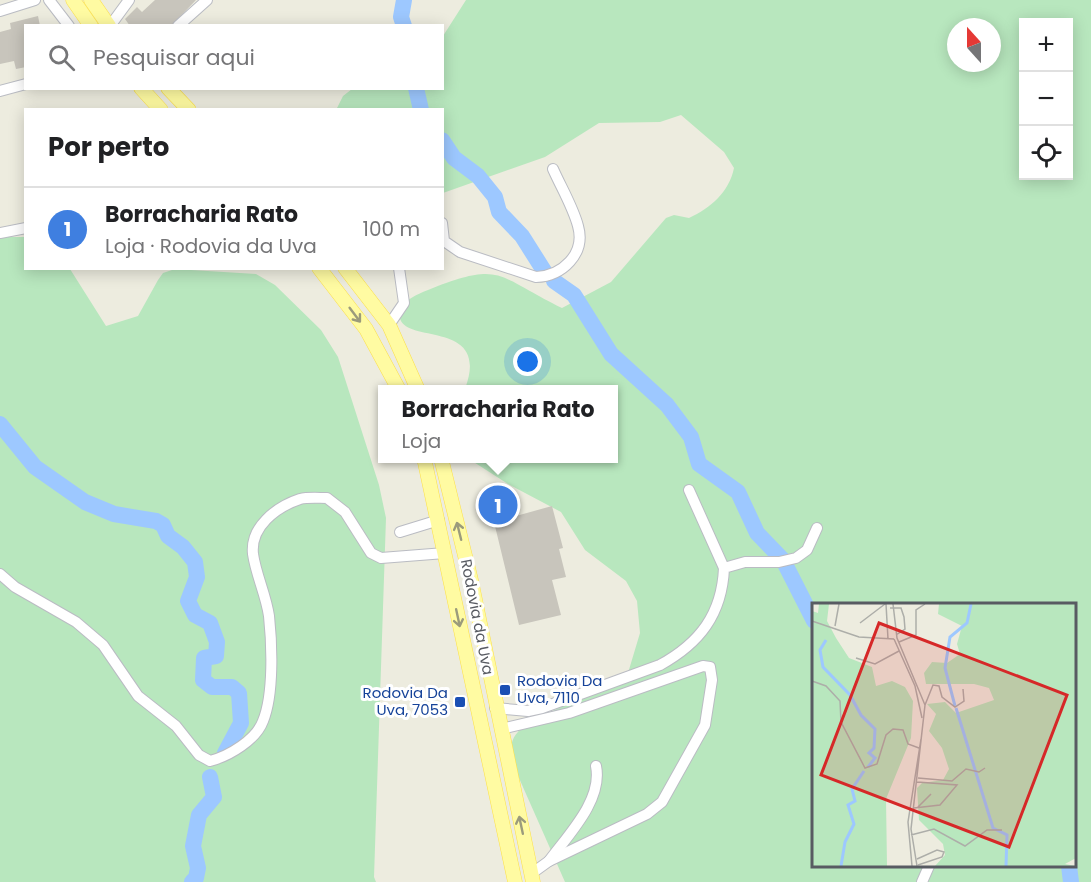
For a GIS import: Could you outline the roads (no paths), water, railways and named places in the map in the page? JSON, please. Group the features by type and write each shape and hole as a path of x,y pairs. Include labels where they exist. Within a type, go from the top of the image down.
{"main road":[{"path":"73,0 90,24"},
{"path":"91,0 109,24"},
{"path":"143,90 157,108"},
{"path":"170,90 187,108"},
{"path":"321,270 366,329 396,385"},
{"path":"347,270 389,325 415,385"},
{"name":"Rodovia da Uva","path":"425,463 515,882"},
{"name":"Rodovia da Uva","path":"442,463 471,580 495,708 532,878"}],"street":[{"path":"0,11 35,0"},
{"path":"49,0 67,24"},
{"path":"111,24 129,0"},
{"path":"180,24 207,0"},
{"path":"0,91 24,85"},
{"path":"444,240 460,252 536,277 547,277 561,271 573,259 579,228 553,169"},
{"path":"0,233 24,228"},
{"path":"389,325 404,303 399,270"},
{"path":"495,708 528,711 542,708 660,665 675,657 704,630 723,592 724,568 689,490"},
{"path":"0,574 15,587 76,622 103,645 138,696 176,726 199,755 210,761 223,758 254,735 263,721 270,682 269,615 253,552 257,530 276,510 301,499 327,498 345,512 371,553 381,558 445,554"},
{"path":"400,532 439,520"},
{"path":"724,568 744,562 779,562 796,558 807,550 817,528"},
{"path":"501,729 569,713 703,666 710,667 712,680 705,725 663,802 647,814 549,861"},
{"path":"532,878 549,861 591,800 599,779 596,766"},
{"path":"922,882 929,867"}],"waterway":[{"path":"403,24 401,17 404,0"},
{"path":"416,90 421,108"},
{"path":"444,143 454,158 478,176 495,197 499,212 522,236 546,274"},
{"path":"554,281 574,295 611,354 667,405 691,437 699,464 738,492 757,533 783,560 812,617"},
{"path":"0,424 35,467 85,502 114,514 156,521 163,525 168,536 183,547 195,562 197,577 188,601 195,615 210,623 217,642 216,656 204,658 203,680 212,687 232,687 239,693 241,723 225,753"},
{"path":"192,882 196,878 198,868 193,846 199,815 214,797 210,777"},
{"path":"1069,867 1071,882"}],"place":[{"name":"Borracharia Rato","path":"498,505"},
{"name":"Rodovia Da Uva, 7110","path":"505,690"},
{"name":"Rodovia Da Uva, 7053","path":"460,702"}]}
